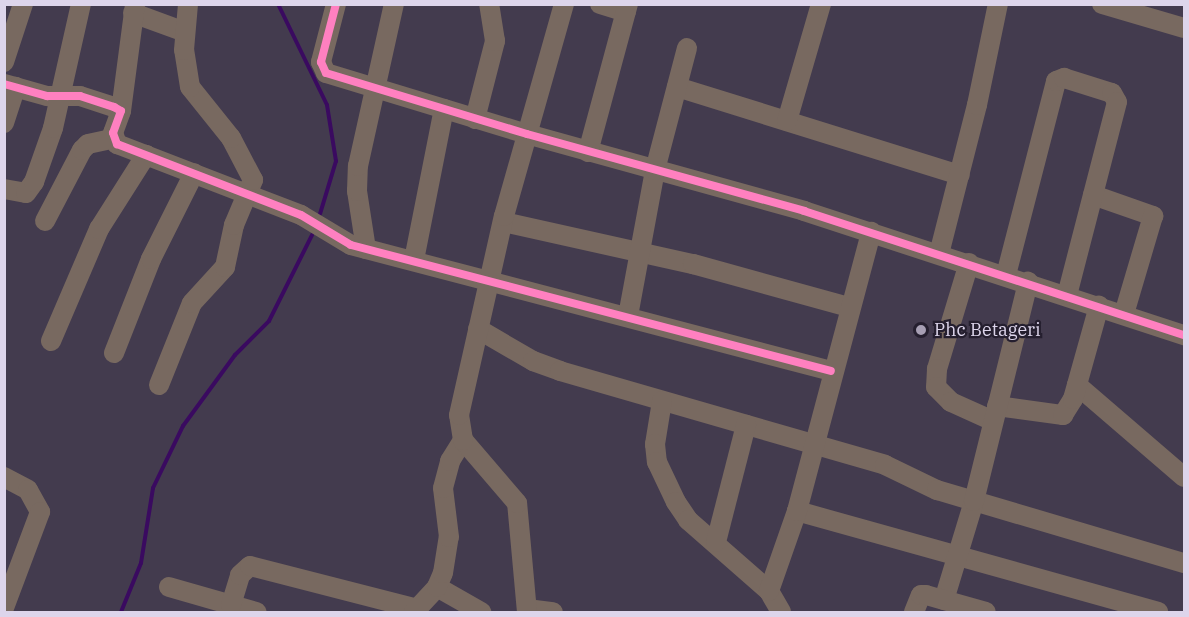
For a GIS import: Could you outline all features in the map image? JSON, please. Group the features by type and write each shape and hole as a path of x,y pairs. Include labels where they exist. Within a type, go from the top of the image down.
{"street":[{"path":"4,62 23,4"},
{"path":"4,189 19,193 31,189 54,128 81,4"},
{"path":"159,385 192,303 225,267 234,225 253,180 231,138 190,87 186,73 185,32 189,4"},
{"path":"336,4 322,68 326,73 475,119 870,232 1185,335"},
{"path":"366,249 357,191 358,166 373,88 394,4"},
{"path":"475,119 495,41 489,4"},
{"path":"588,152 627,8 600,4"},
{"path":"787,122 821,4"},
{"path":"939,254 960,175 998,4"},
{"path":"1103,5 1185,28"},
{"path":"553,612 527,610 521,518 517,503 463,440 459,415 503,222 563,6"},
{"path":"112,139 122,111 134,9 185,32"},
{"path":"627,316 655,170 687,48"},
{"path":"1006,275 1054,87 1060,78 1116,96 1067,295"},
{"path":"4,123 10,86 60,96 80,96 122,111"},
{"path":"677,87 960,175"},
{"path":"414,261 444,109"},
{"path":"45,221 82,150 88,144 112,139 301,214 339,239 366,249 490,279 831,371"},
{"path":"51,341 99,229 146,154"},
{"path":"114,353 151,259 194,173"},
{"path":"1093,195 1153,216 1124,314"},
{"path":"503,222 638,254 693,264 849,307"},
{"path":"769,591 797,511 831,371 870,232"},
{"path":"969,263 937,369 936,387 951,402 995,413 1063,415 1070,409 1100,306"},
{"path":"944,600 974,501 1028,282"},
{"path":"477,329 533,361 662,401 885,465 923,484 974,501 1185,563"},
{"path":"1077,385 1185,477"},
{"path":"662,401 655,444 657,462 688,520 716,542 769,591 781,612"},
{"path":"716,542 746,425"},
{"path":"231,605 240,575 250,566 415,611 437,587 449,537 443,488 450,461 463,440"},
{"path":"4,477 28,490 40,512 4,608"},
{"path":"797,511 957,559 1158,612"},
{"path":"169,587 256,612"},
{"path":"437,587 481,612"},
{"path":"914,612 921,596 986,612"}],"waterway":[{"path":"278,4 327,105 336,161 320,214"},
{"path":"121,612 141,563 153,488 183,426 235,355 269,321 312,235"}],"cycle path":[{"path":"336,4 321,62 326,73 527,134 804,211 1184,335"},
{"path":"4,84 47,96 80,96 114,107 121,111 113,133 117,144 301,215 351,245 831,371"}],"place":[{"name":"Phc Betageri","path":"921,330"}]}
